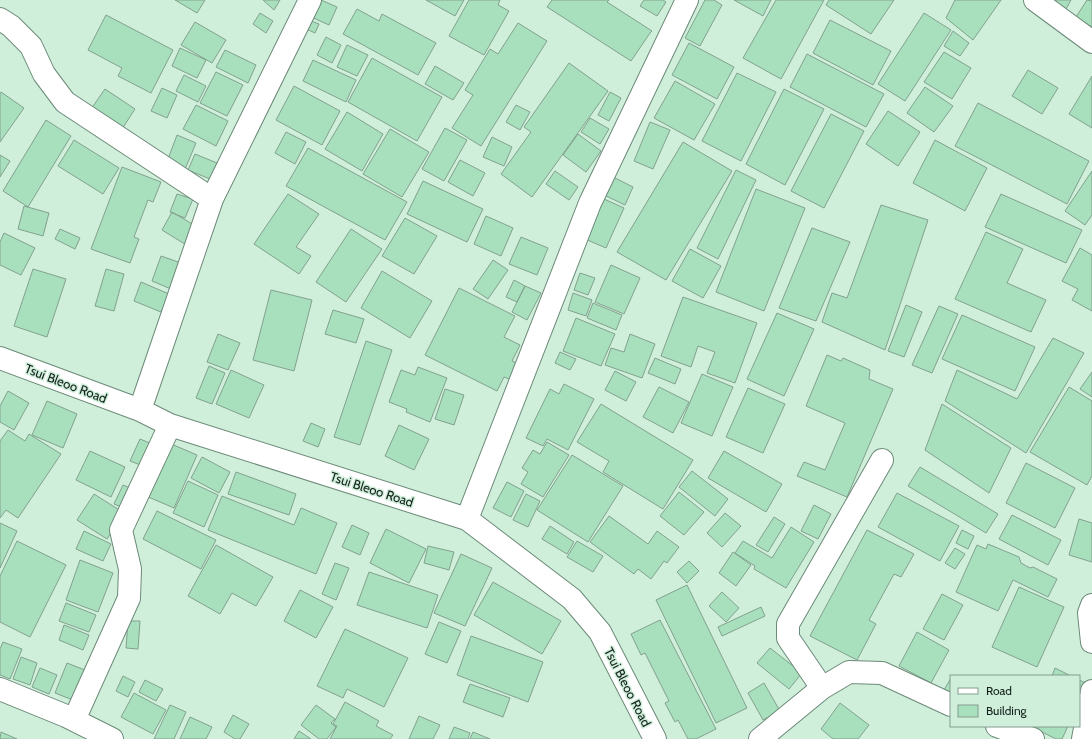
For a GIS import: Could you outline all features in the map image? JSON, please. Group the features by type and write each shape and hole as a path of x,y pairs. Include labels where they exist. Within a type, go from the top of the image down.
{"street":[{"path":"140,410 212,199 310,0"},
{"path":"467,519 590,204 687,0"},
{"path":"1035,0 1092,42"},
{"path":"0,19 11,26 32,46 44,74 65,102 212,199"},
{"name":"Tsui Bleoo Road","path":"0,358 140,410 170,425 467,519 572,599 600,632 655,739"},
{"path":"0,689 92,732 129,598 130,569 121,530 170,425"},
{"path":"822,688 788,638 788,624 882,460"},
{"path":"1092,606 1089,613 1092,642"},
{"path":"760,739 822,688 848,672 882,673 950,705"},
{"path":"1083,739 1092,691"},
{"path":"1000,727 1033,739"}],"building":[{"path":"175,0 205,0 197,13"},
{"path":"263,0 280,0 274,10"},
{"path":"321,0 337,7 329,25 309,16"},
{"path":"426,0 464,0 455,16"},
{"path":"469,0 500,0 498,5 509,11 484,55 449,36"},
{"path":"552,0 609,0 607,2 652,31 631,61 547,7"},
{"path":"644,0 663,0 666,2 657,16 640,6"},
{"path":"705,0 714,0 722,5 700,46 685,38"},
{"path":"734,0 771,0 763,16"},
{"path":"776,0 824,0 781,79 743,58"},
{"path":"829,0 894,0 871,34 826,5"},
{"path":"955,0 1001,0 973,40 946,18"},
{"path":"1050,0 1071,0 1066,9"},
{"path":"1087,0 1092,1 1092,27 1076,17"},
{"path":"357,9 379,21 382,14 436,43 418,75 343,34"},
{"path":"260,13 273,21 266,33 253,24"},
{"path":"924,13 951,30 905,101 878,84"},
{"path":"106,15 173,50 151,93 118,76 122,68 88,50"},
{"path":"306,19 319,24 315,33 302,27"},
{"path":"830,20 891,51 873,85 813,53"},
{"path":"195,22 226,40 212,63 181,45"},
{"path":"518,23 547,41 481,146 452,128 473,95 465,90 490,49 498,54"},
{"path":"953,31 969,43 960,56 944,46"},
{"path":"326,37 341,45 332,63 317,55"},
{"path":"689,43 734,67 717,99 672,75"},
{"path":"347,45 368,55 357,76 337,67"},
{"path":"180,48 206,60 197,78 172,66"},
{"path":"225,50 256,65 248,83 216,67"},
{"path":"944,52 971,68 952,99 924,82"},
{"path":"807,54 884,94 866,127 790,87"},
{"path":"372,58 442,97 417,141 348,102"},
{"path":"313,60 356,80 346,102 303,81"},
{"path":"569,63 608,91 532,197 501,174 531,132 524,127"},
{"path":"435,66 464,83 453,100 425,84"},
{"path":"1028,70 1058,88 1042,114 1012,96"},
{"path":"216,72 243,85 227,116 200,103"},
{"path":"737,73 776,92 741,161 702,141"},
{"path":"184,75 206,86 198,102 176,91"},
{"path":"1092,76 1092,128 1069,114"},
{"path":"675,81 715,104 694,140 654,118"},
{"path":"294,86 340,111 322,145 276,120"},
{"path":"925,87 953,106 934,132 907,113"},
{"path":"162,88 177,95 167,118 151,111"},
{"path":"105,89 135,109 122,129 91,109"},
{"path":"784,89 824,109 785,185 746,164"},
{"path":"1,92 24,108 0,142 0,94"},
{"path":"610,92 621,98 609,121 598,115"},
{"path":"978,103 1089,161 1067,204 955,146"},
{"path":"196,105 228,121 216,146 183,129"},
{"path":"516,105 530,112 520,130 506,122"},
{"path":"888,111 920,132 898,166 866,144"},
{"path":"347,112 383,134 362,171 325,149"},
{"path":"831,114 864,131 824,208 791,191"},
{"path":"590,118 609,129 600,144 581,132"},
{"path":"46,120 71,136 28,207 3,191"},
{"path":"650,122 670,130 653,169 634,161"},
{"path":"445,128 467,140 444,181 422,169"},
{"path":"390,129 429,152 402,197 363,174"},
{"path":"286,132 306,142 295,164 275,153"},
{"path":"578,134 601,151 586,172 563,155"},
{"path":"177,135 196,143 183,174 165,167"},
{"path":"492,137 512,147 504,166 483,157"},
{"path":"74,140 119,168 103,194 58,166"},
{"path":"935,140 987,168 965,211 913,183"},
{"path":"683,142 732,171 666,280 617,252"},
{"path":"308,148 407,202 385,240 286,186"},
{"path":"195,154 217,163 210,179 188,170"},
{"path":"0,155 10,161 0,177"},
{"path":"460,160 485,173 473,196 448,182"},
{"path":"122,167 161,182 153,202 148,200 134,237 139,239 130,263 91,249"},
{"path":"736,170 756,180 718,259 697,248"},
{"path":"555,171 578,187 569,200 546,184"},
{"path":"1092,171 1092,215 1085,225 1065,211"},
{"path":"611,176 633,187 625,205 602,194"},
{"path":"423,181 483,209 467,242 407,214"},
{"path":"756,189 805,208 764,311 716,292"},
{"path":"177,194 193,199 185,218 170,212"},
{"path":"288,194 319,214 296,247 311,256 299,274 254,244"},
{"path":"1001,194 1082,230 1066,263 985,227"},
{"path":"604,199 624,208 606,248 585,239"},
{"path":"881,205 928,220 885,350 822,322 832,293 847,298"},
{"path":"24,206 49,213 43,236 18,229"},
{"path":"172,212 199,228 188,246 162,230"},
{"path":"486,216 513,228 501,256 474,244"},
{"path":"405,218 437,236 414,274 382,256"},
{"path":"812,228 850,242 816,321 779,308"},
{"path":"60,229 80,238 75,249 55,239"},
{"path":"351,229 382,249 346,302 316,282"},
{"path":"986,232 1023,249 1007,283 1046,300 1031,332 955,299"},
{"path":"4,233 35,248 21,275 0,265 0,242"},
{"path":"521,237 548,248 537,275 509,264"},
{"path":"1080,248 1092,255 1092,311 1072,300 1078,289 1062,281"},
{"path":"690,249 721,266 703,298 672,281"},
{"path":"161,256 181,263 171,289 152,281"},
{"path":"493,260 508,270 488,299 473,289"},
{"path":"611,265 640,278 624,314 595,302"},
{"path":"33,269 66,279 47,337 14,326"},
{"path":"106,269 124,274 114,311 95,306"},
{"path":"382,271 432,301 410,338 361,308"},
{"path":"580,273 595,278 588,295 574,290"},
{"path":"514,280 525,286 517,302 506,297"},
{"path":"141,282 169,294 161,312 134,301"},
{"path":"525,286 541,293 527,320 512,312"},
{"path":"459,288 515,316 504,337 520,345 512,361 519,364 511,380 504,377 497,391 425,355"},
{"path":"271,290 312,300 294,371 253,360"},
{"path":"573,293 592,300 586,316 568,310"},
{"path":"683,297 757,323 735,383 707,373 715,352 698,346 691,367 661,356"},
{"path":"593,303 622,315 616,330 587,318"},
{"path":"906,305 922,312 904,357 888,351"},
{"path":"939,306 958,314 932,373 912,365"},
{"path":"333,310 364,319 356,343 325,334"},
{"path":"777,313 814,329 784,396 747,379"},
{"path":"962,315 1035,347 1015,391 942,359"},
{"path":"576,318 615,334 601,366 563,351"},
{"path":"218,334 240,343 228,370 207,362"},
{"path":"630,334 655,344 642,378 605,365 611,348 624,352"},
{"path":"1053,338 1084,353 1026,453 945,401 957,370 1017,399"},
{"path":"366,341 392,350 360,445 334,437"},
{"path":"560,352 576,359 570,370 555,363"},
{"path":"827,355 841,361 843,358 870,370 869,379 893,389 847,497 797,476 804,462 825,470 845,423 806,406"},
{"path":"655,358 681,369 675,384 648,373"},
{"path":"209,366 225,373 212,404 196,398"},
{"path":"418,367 447,378 430,422 406,412 407,409 389,402 401,370 415,375"},
{"path":"231,370 264,385 249,418 216,404"},
{"path":"615,371 636,382 626,401 605,390"},
{"path":"1092,372 1092,397 1080,389"},
{"path":"702,374 733,387 712,436 681,423"},
{"path":"564,384 594,399 568,450 547,439 543,446 526,438 550,389 559,394"},
{"path":"659,387 689,402 673,433 643,417"},
{"path":"1069,387 1092,401 1092,476 1087,485 1030,452"},
{"path":"748,388 785,404 763,453 726,437"},
{"path":"445,389 464,395 454,425 435,419"},
{"path":"8,391 29,403 14,430 0,422 0,406"},
{"path":"47,401 77,414 63,448 32,435"},
{"path":"601,404 693,460 663,509 603,472 609,461 577,442"},
{"path":"942,404 1011,448 989,493 925,450"},
{"path":"311,423 325,429 318,447 303,441"},
{"path":"399,425 429,439 414,470 385,456"},
{"path":"8,430 25,441 29,434 61,454 18,518 6,510 0,518 0,441"},
{"path":"140,439 152,444 143,466 130,461"},
{"path":"547,442 569,455 543,497 521,484 528,472 522,468 533,450 540,454"},
{"path":"169,443 197,455 174,508 146,496"},
{"path":"90,451 125,467 111,497 76,480"},
{"path":"724,451 782,484 766,512 708,478"},
{"path":"572,455 623,486 588,542 537,510"},
{"path":"202,457 230,472 219,493 191,478"},
{"path":"1026,463 1075,488 1055,528 1006,503"},
{"path":"920,467 998,514 986,533 908,486"},
{"path":"692,471 728,499 715,516 679,487"},
{"path":"236,472 296,494 289,515 228,494"},
{"path":"188,481 218,495 204,527 173,513"},
{"path":"507,482 524,491 511,517 493,508"},
{"path":"123,485 135,490 126,509 114,504"},
{"path":"679,492 704,512 684,535 660,516"},
{"path":"897,493 959,526 940,561 878,527"},
{"path":"94,494 124,513 107,539 77,520"},
{"path":"526,494 540,501 528,527 513,520"},
{"path":"222,496 294,525 301,508 337,523 316,574 208,530"},
{"path":"814,505 831,514 818,539 801,531"},
{"path":"157,511 216,540 201,569 143,539"},
{"path":"725,513 741,526 722,547 707,533"},
{"path":"1012,515 1061,540 1048,565 999,539"},
{"path":"609,516 648,544 657,531 679,547 667,563 664,561 651,579 638,569 634,574 590,542"},
{"path":"774,517 785,524 768,552 756,545"},
{"path":"1079,519 1092,523 1092,562 1069,555"},
{"path":"0,523 17,531 0,568"},
{"path":"352,525 369,533 360,555 342,547"},
{"path":"550,526 574,542 567,554 542,539"},
{"path":"791,527 814,542 786,588 754,569 755,566 735,553 743,541 772,558"},
{"path":"386,529 426,549 409,583 370,563"},
{"path":"867,530 914,554 901,577 894,574 869,620 876,624 857,660 810,636"},
{"path":"962,530 974,536 968,549 956,543"},
{"path":"84,531 111,544 103,561 76,549"},
{"path":"17,541 66,565 30,637 0,622 0,576"},
{"path":"577,541 603,556 593,572 567,557"},
{"path":"988,544 1019,557 1021,563 1030,568 1033,567 1057,579 1048,597 1013,580 998,611 956,592 977,545 986,549"},
{"path":"216,545 273,577 256,606 232,593 220,614 188,596"},
{"path":"428,546 454,552 449,570 424,563"},
{"path":"955,548 965,554 955,569 945,563"},
{"path":"733,552 751,565 736,586 719,573"},
{"path":"461,554 492,568 465,626 434,613"},
{"path":"80,560 113,573 98,612 66,600"},
{"path":"689,561 699,571 687,583 677,572"},
{"path":"335,563 349,568 336,600 322,594"},
{"path":"369,572 438,595 427,628 357,605"},
{"path":"493,582 561,621 542,654 474,615"},
{"path":"687,585 747,708 716,723 656,600"},
{"path":"1019,587 1064,607 1037,667 992,647"},
{"path":"300,590 333,607 316,638 284,621"},
{"path":"722,592 739,608 726,622 709,606"},
{"path":"942,594 963,605 944,640 923,629"},
{"path":"66,603 96,615 89,632 59,621"},
{"path":"761,607 765,616 722,636 718,627"},
{"path":"660,620 716,729 696,739 688,739 678,720 675,722 665,703 669,701 645,653 641,655 631,634"},
{"path":"128,621 140,621 138,649 126,648"},
{"path":"439,622 461,631 447,663 425,654"},
{"path":"64,625 89,635 83,650 59,640"},
{"path":"345,629 408,658 384,707 347,689 343,698 317,686"},
{"path":"917,632 949,650 931,683 899,666"},
{"path":"471,636 543,662 528,702 457,675"},
{"path":"3,642 22,649 10,679 0,675 0,649"},
{"path":"770,648 802,673 789,689 757,663"},
{"path":"21,657 37,663 30,685 13,679"},
{"path":"67,663 90,672 78,702 55,693"},
{"path":"40,668 57,675 49,694 32,687"},
{"path":"1055,668 1069,675 1052,675"},
{"path":"123,676 135,682 128,697 116,691"},
{"path":"145,680 163,689 156,701 139,692"},
{"path":"950,680 950,693 944,690"},
{"path":"1080,680 1088,684 1080,702"},
{"path":"764,683 780,711 763,720 748,693"},
{"path":"470,684 510,698 503,717 463,702"},
{"path":"134,693 166,710 153,734 121,717"},
{"path":"345,702 379,721 376,726 393,735 390,739 330,739 337,726 333,724"},
{"path":"840,703 869,725 858,739 833,739 821,729"},
{"path":"170,705 186,712 174,739 154,739"},
{"path":"316,705 335,719 331,723 336,727 327,739 319,739 301,725"},
{"path":"233,715 249,724 240,739 235,739 224,732"},
{"path":"419,716 440,725 433,739 409,739"},
{"path":"190,717 212,727 206,739 180,739"},
{"path":"454,727 470,733 468,739 449,739"},
{"path":"1032,727 1068,727 1062,739 1056,739"},
{"path":"299,731 311,739 294,739"},
{"path":"1,732 17,739 0,739"},
{"path":"473,732 490,739 470,739"}]}
